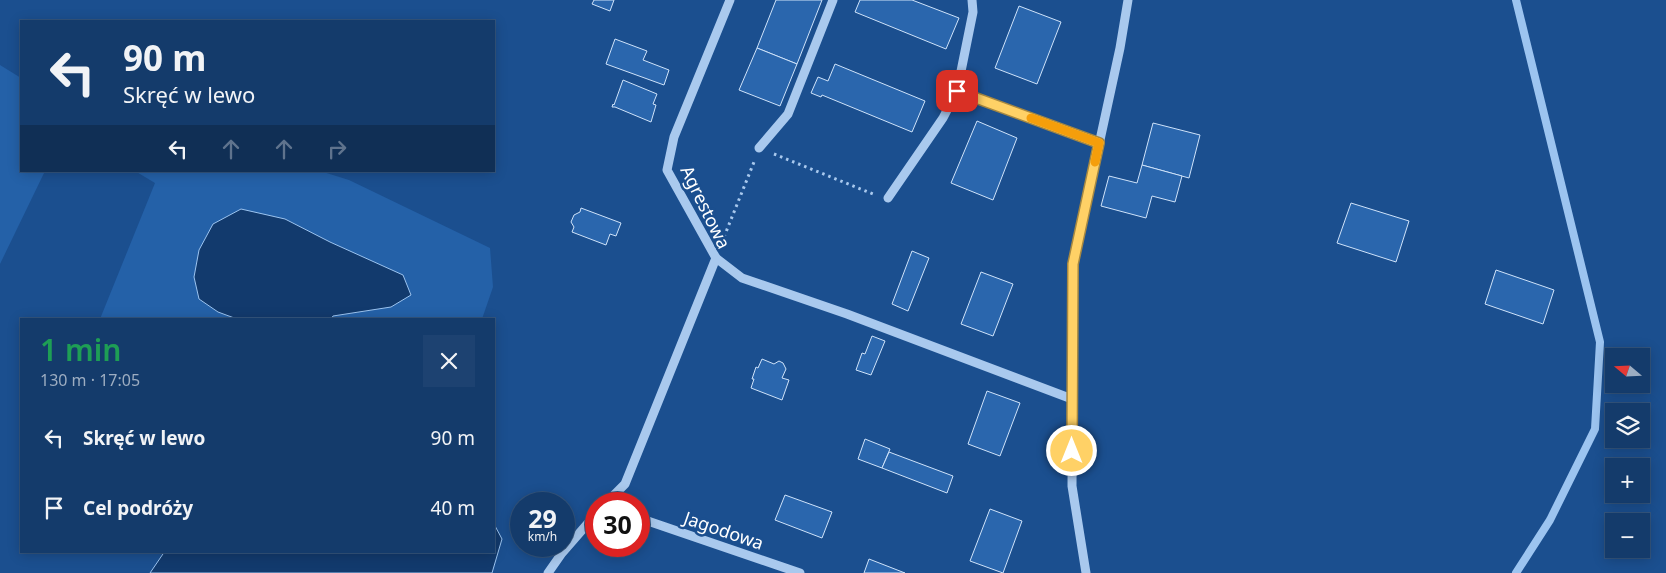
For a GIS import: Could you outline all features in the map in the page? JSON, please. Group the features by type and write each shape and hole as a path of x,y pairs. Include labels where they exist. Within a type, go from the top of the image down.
{"street":[{"name":"Agrestowa","path":"617,492 625,484 716,258 667,170 674,137 730,0"},
{"path":"759,148 788,114 833,0"},
{"path":"888,198 943,118 957,91 974,12 972,0"},
{"path":"1086,573 1072,486 1073,264 1120,48 1128,0"},
{"path":"957,91 1099,143"},
{"path":"716,258 742,278 848,314 1072,399"},
{"name":"Jagodowa","path":"650,522 800,573"},
{"path":"548,573 562,553 585,527"}],"path":[{"path":"716,258 759,148 859,189 888,198"}],"shaded area":[{"path":"0,65 20,77 20,172 45,172 0,264"},
{"path":"137,172 323,172 349,180 490,248 493,287 482,318 331,318 332,316 391,307 411,294 402,275 285,219 218,312 234,318 100,318 155,183"},
{"path":"241,209 285,219 403,275 411,295 391,307 333,316 332,318 234,318 218,312 199,299 194,277 199,250 213,224"},
{"path":"495,526 502,539 492,573 150,573 164,553 495,553"}],"building":[{"path":"594,0 614,0 610,11 592,4"},
{"path":"776,0 822,0 797,64 757,48"},
{"path":"860,0 912,0 959,18 946,49 855,12"},
{"path":"1019,6 1061,22 1037,84 995,68"},
{"path":"615,39 647,51 643,60 669,70 664,85 606,64"},
{"path":"757,48 797,64 780,106 739,90"},
{"path":"835,64 925,101 912,132 822,95 821,97 811,93 818,77 828,81"},
{"path":"623,80 657,94 653,104 656,105 651,122 612,107"},
{"path":"977,121 1017,138 993,200 951,183"},
{"path":"1153,123 1200,135 1189,178 1142,165"},
{"path":"1142,165 1182,176 1175,202 1152,196 1146,218 1101,206 1109,176 1137,183"},
{"path":"1351,203 1409,221 1396,262 1337,243"},
{"path":"581,208 621,223 616,236 610,234 606,245 572,232 574,227 571,222 574,215 580,212"},
{"path":"912,251 929,258 908,311 892,304"},
{"path":"1496,270 1554,290 1543,324 1485,304"},
{"path":"981,272 1013,284 993,336 961,324"},
{"path":"872,336 885,341 871,375 856,370 862,353 865,354"},
{"path":"762,359 774,364 779,361 783,363 786,369 782,378 789,380 782,400 751,388 756,367 758,368"},
{"path":"987,391 1020,403 1000,456 968,444"},
{"path":"865,439 890,449 882,468 858,459"},
{"path":"889,452 953,476 947,493 882,468"},
{"path":"785,495 832,512 822,538 775,520"},
{"path":"990,509 1022,521 1003,573 970,561"},
{"path":"869,559 905,573 864,573"}],"waterway":[{"path":"1516,0 1600,342 1595,429 1550,520 1516,573"}],"slow traffic":[{"path":"1031,118 1099,143 1095,162"}],"route":[{"path":"957,91 1099,143 1073,264 1072,451"}]}
